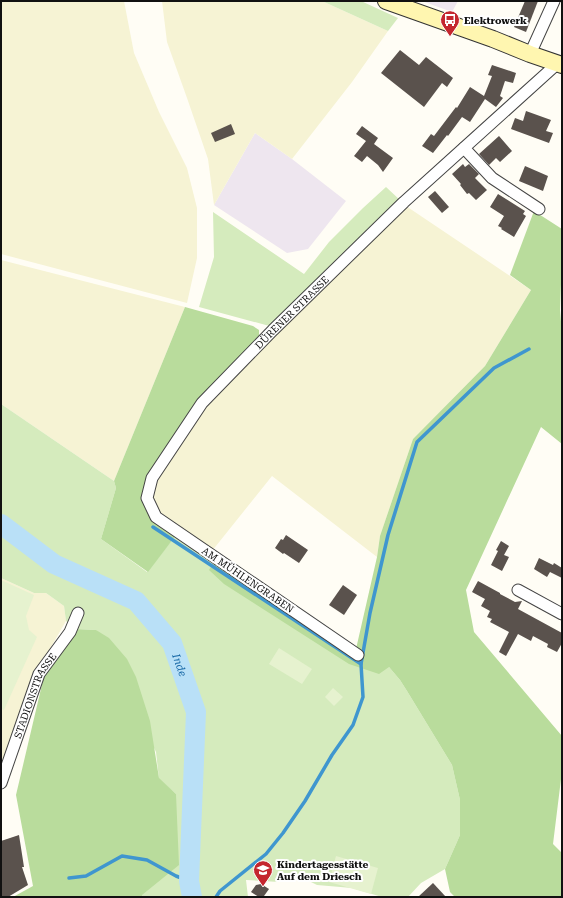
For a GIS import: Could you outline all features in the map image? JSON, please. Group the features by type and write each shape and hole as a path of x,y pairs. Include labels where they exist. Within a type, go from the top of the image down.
{"street":[{"name":"DÜRENER STRASSE","path":"386,1 560,64"},
{"path":"530,54 554,1"},
{"name":"DÜRENER STRASSE","path":"147,498 152,478 202,403 273,330 382,224 464,148 560,64"},
{"path":"464,148 492,178 539,208"},
{"name":"AM MÜHLENGRABEN","path":"147,498 156,517 358,655"},
{"path":"518,590 562,614"},
{"name":"STADIONSTRASSE","path":"1,783 39,674 70,632 78,613"}],"shaded area":[{"path":"1,1 124,1 134,53 159,112 187,168 197,208 197,258 187,303 1,254"},
{"path":"162,1 322,1 388,31 352,82 292,159 255,133 214,205 208,159 167,42"},
{"path":"422,1 458,1 452,12"},
{"path":"255,133 292,159 346,201 308,249 287,253 214,205"},
{"path":"406,206 531,290 485,366 413,439 380,536 377,557 272,476 212,551 159,514 150,497 155,480 205,405"},
{"path":"1,260 185,307 114,481 1,404"},
{"path":"1,578 34,593 46,593 64,606 66,621 36,673 1,768"}],"green space":[{"path":"322,1 361,1 398,18 388,31"},
{"path":"386,187 401,201 273,327 199,307 214,257 213,212 304,274 329,242"},
{"path":"534,211 562,229 560,310 562,333 562,444 541,427 466,590 474,632 562,736 562,771 553,844 562,853 562,897 455,897 450,892 445,869 460,835 460,800 452,765 400,680 389,667 379,674 349,664 224,584 209,570 215,560 356,649 377,557 380,536 413,439 485,366 531,290 510,275"},
{"path":"185,307 253,326 259,330 259,341 200,400 143,499 177,534 148,572 101,539 116,488 114,481"},
{"path":"1,404 114,481 116,488 101,539 147,572 177,534 215,560 210,570 389,667 400,680 452,765 460,800 460,835 445,869 421,883 408,897 382,897 352,888 317,885 305,879 283,876 279,882 246,880 248,897 142,897 176,794 159,779 156,752 96,630 76,629 66,621 64,606 46,593 34,593 1,578"},
{"path":"1,580 34,595 26,616 29,630 37,637 4,710 1,709"},
{"path":"76,629 96,630 109,638 127,659 136,677 150,721 159,778 176,794 179,865 142,895 142,897 13,897 33,886 16,795 44,676"},
{"path":"279,648 312,669 302,684 269,664"},
{"path":"333,688 343,697 334,706 325,697"},
{"path":"336,856 378,868 371,894 329,882"}],"building":[{"path":"525,1 538,1 526,32 514,27"},
{"path":"400,50 419,65 426,57 453,78 447,87 442,83 424,107 381,73"},
{"path":"492,65 516,73 513,83 505,81 500,96 503,98 496,107 485,99 470,122 462,117 433,153 422,146 431,134 434,136 456,107 457,108 470,87 484,96 492,76 488,75"},
{"path":"526,111 551,120 546,131 553,133 549,143 511,129 515,118 523,121"},
{"path":"231,124 235,134 215,142 211,133"},
{"path":"362,126 378,138 374,144 393,158 383,172 378,165 367,156 362,162 354,156 366,141 356,134"},
{"path":"499,136 512,151 500,162 496,158 489,165 479,154"},
{"path":"463,164 465,167 469,164 479,174 475,178 487,190 476,200 469,193 467,194 452,174"},
{"path":"525,166 548,176 543,191 519,181"},
{"path":"435,191 449,207 442,213 428,197"},
{"path":"498,194 525,211 523,214 526,216 514,237 498,226 504,216 490,207"},
{"path":"286,535 308,550 299,563 275,548 281,539 283,540"},
{"path":"501,541 509,546 504,555 509,557 502,571 491,565"},
{"path":"539,558 553,565 554,563 562,568 562,578 550,572 547,577 534,569"},
{"path":"478,581 515,602 522,601 518,609 562,633 562,643 557,652 547,647 548,644 533,636 531,641 518,634 506,656 499,652 509,632 490,622 492,619 487,617 490,611 481,606 485,599 472,592"},
{"path":"343,585 357,595 344,615 329,605"},
{"path":"19,835 24,867 22,867 28,885 8,897 1,897 1,841"},
{"path":"433,883 446,897 418,897"},
{"path":"261,884 269,889 264,896 259,897 251,892 256,885"}],"waterway":[{"path":"361,664 370,613 388,535 417,442 494,368 529,349"},
{"name":"Inde","path":"1,524 54,564 136,601 172,643 196,712 189,881 192,897"},
{"path":"153,527 361,664 363,697 353,725 332,755 305,801 283,833 266,854 220,891 216,897"},
{"path":"69,878 86,876 122,856 147,860 176,876 189,881"}],"place":[{"name":"Elektrowerk","path":"450,37"},
{"name":"Kindertagesstätte Auf dem Driesch","path":"263,887"}]}
